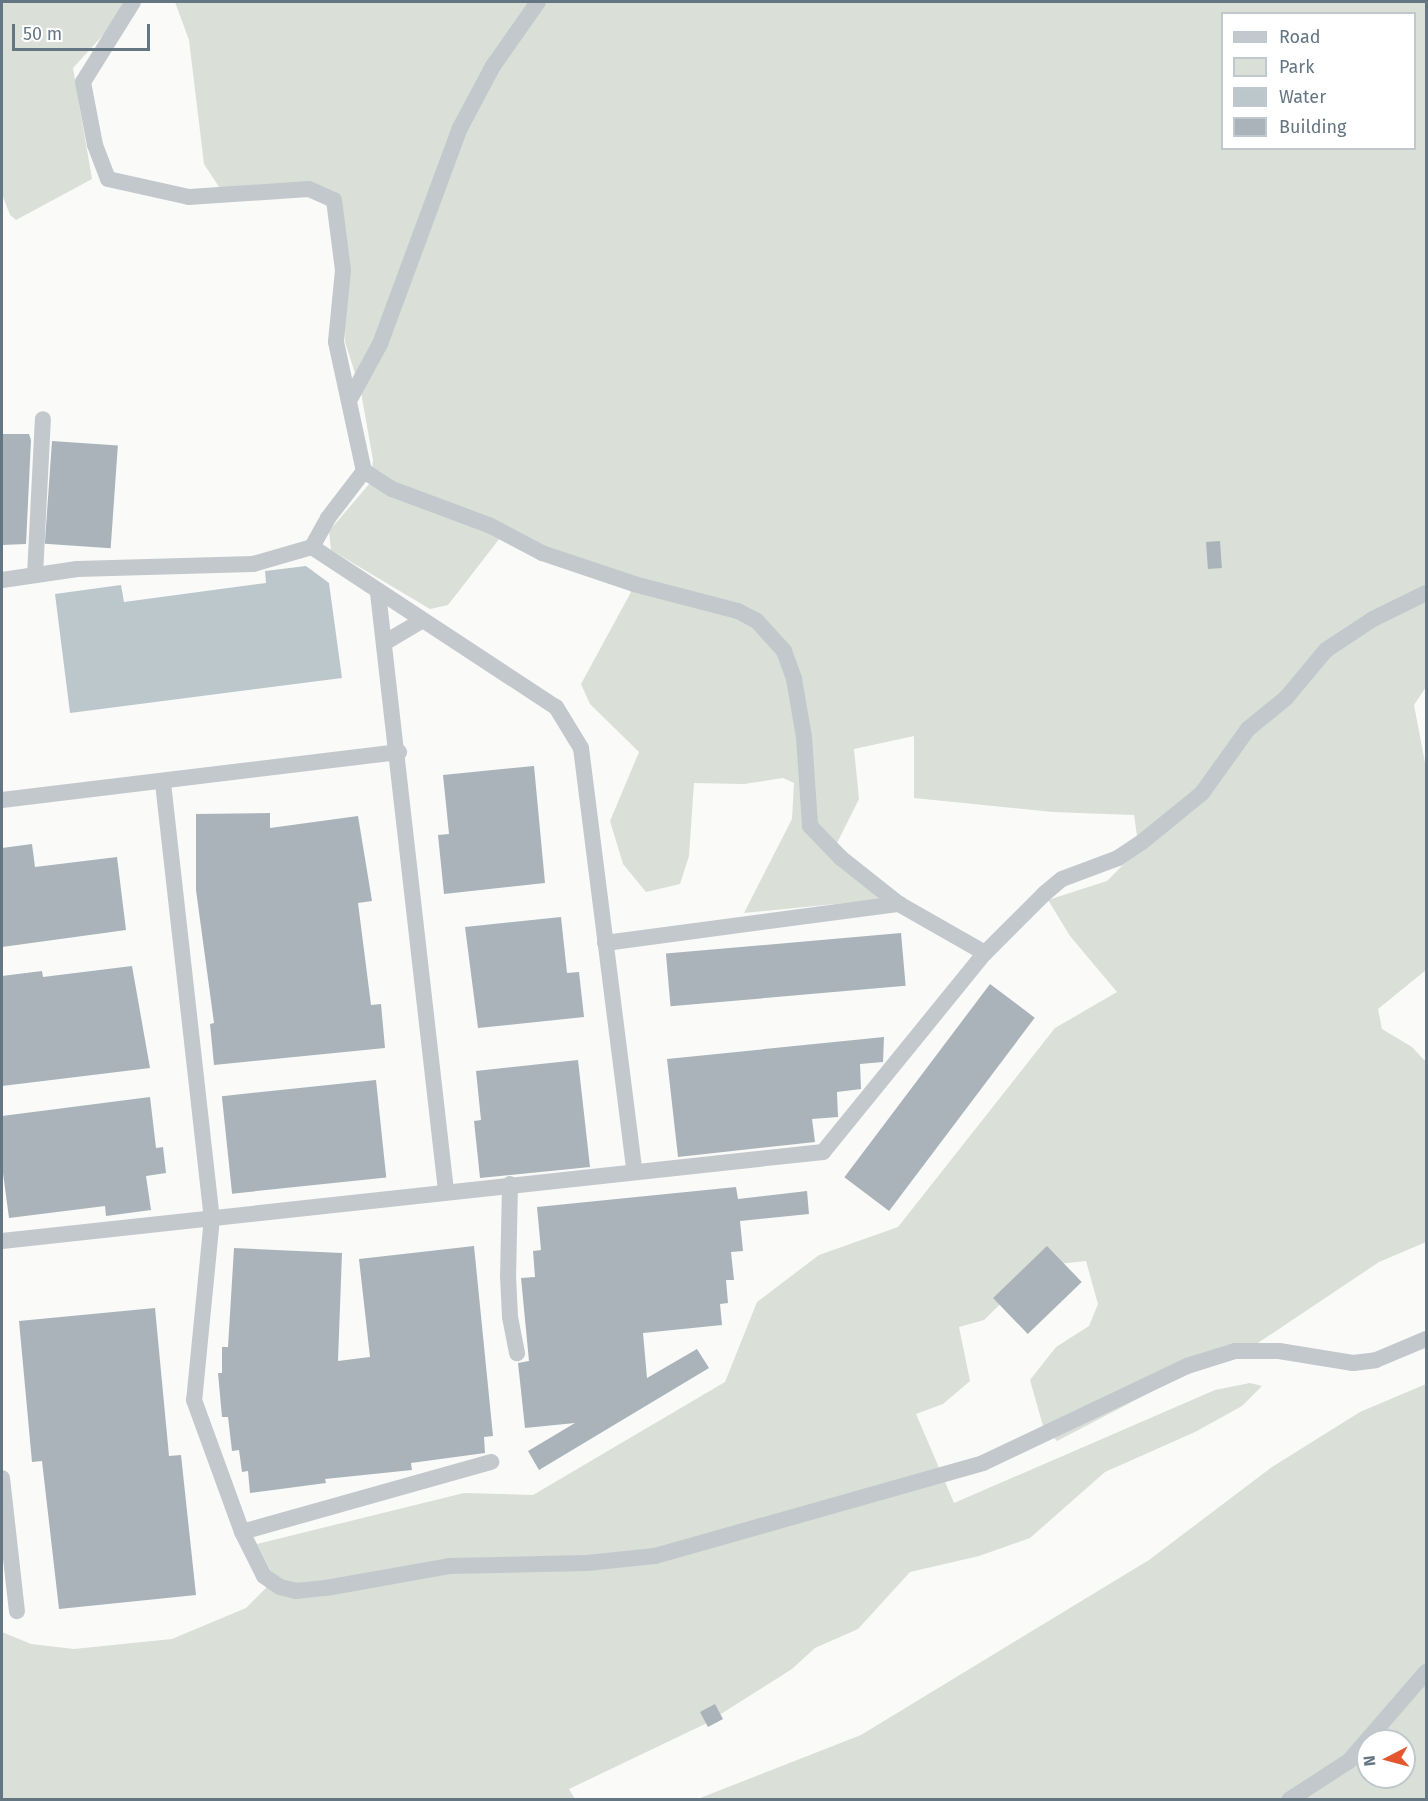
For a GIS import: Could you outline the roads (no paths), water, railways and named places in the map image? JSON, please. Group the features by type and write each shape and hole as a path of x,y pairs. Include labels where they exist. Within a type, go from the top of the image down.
{"street":[{"path":"2,580 77,569 253,564 312,547 364,471 336,342 343,270 334,200 309,189 189,196 108,179 95,145 83,82 134,2"},
{"path":"350,399 380,344 460,128 493,66 538,2"},
{"path":"35,575 43,419"},
{"path":"364,471 392,489 489,525 542,553 634,584 738,611 757,621 784,651 794,679 804,737 810,826 841,858 899,904 985,953"},
{"path":"312,547 378,593 556,707 580,748 634,1170"},
{"path":"378,593 399,752 446,1191"},
{"path":"2,1241 634,1170 823,1152 985,953 1062,879 1118,858 1202,793 1248,729 1286,698 1326,650 1373,619 1426,593"},
{"path":"384,643 421,621"},
{"path":"2,800 163,783 399,752"},
{"path":"163,783 212,1218 194,1400 242,1533 264,1576 280,1587 296,1591 449,1566 587,1563 655,1556 984,1464 1187,1366 1235,1351 1279,1352 1353,1363 1376,1360 1426,1339"},
{"path":"605,943 899,904"},
{"path":"510,1184 508,1276 510,1317 518,1353"},
{"path":"242,1533 491,1462"},
{"path":"2,1478 17,1611"},
{"path":"1288,1800 1349,1761 1426,1672"}],"water":[{"path":"306,566 329,583 342,678 70,713 55,594 121,585 124,602 266,583 265,571"}]}
